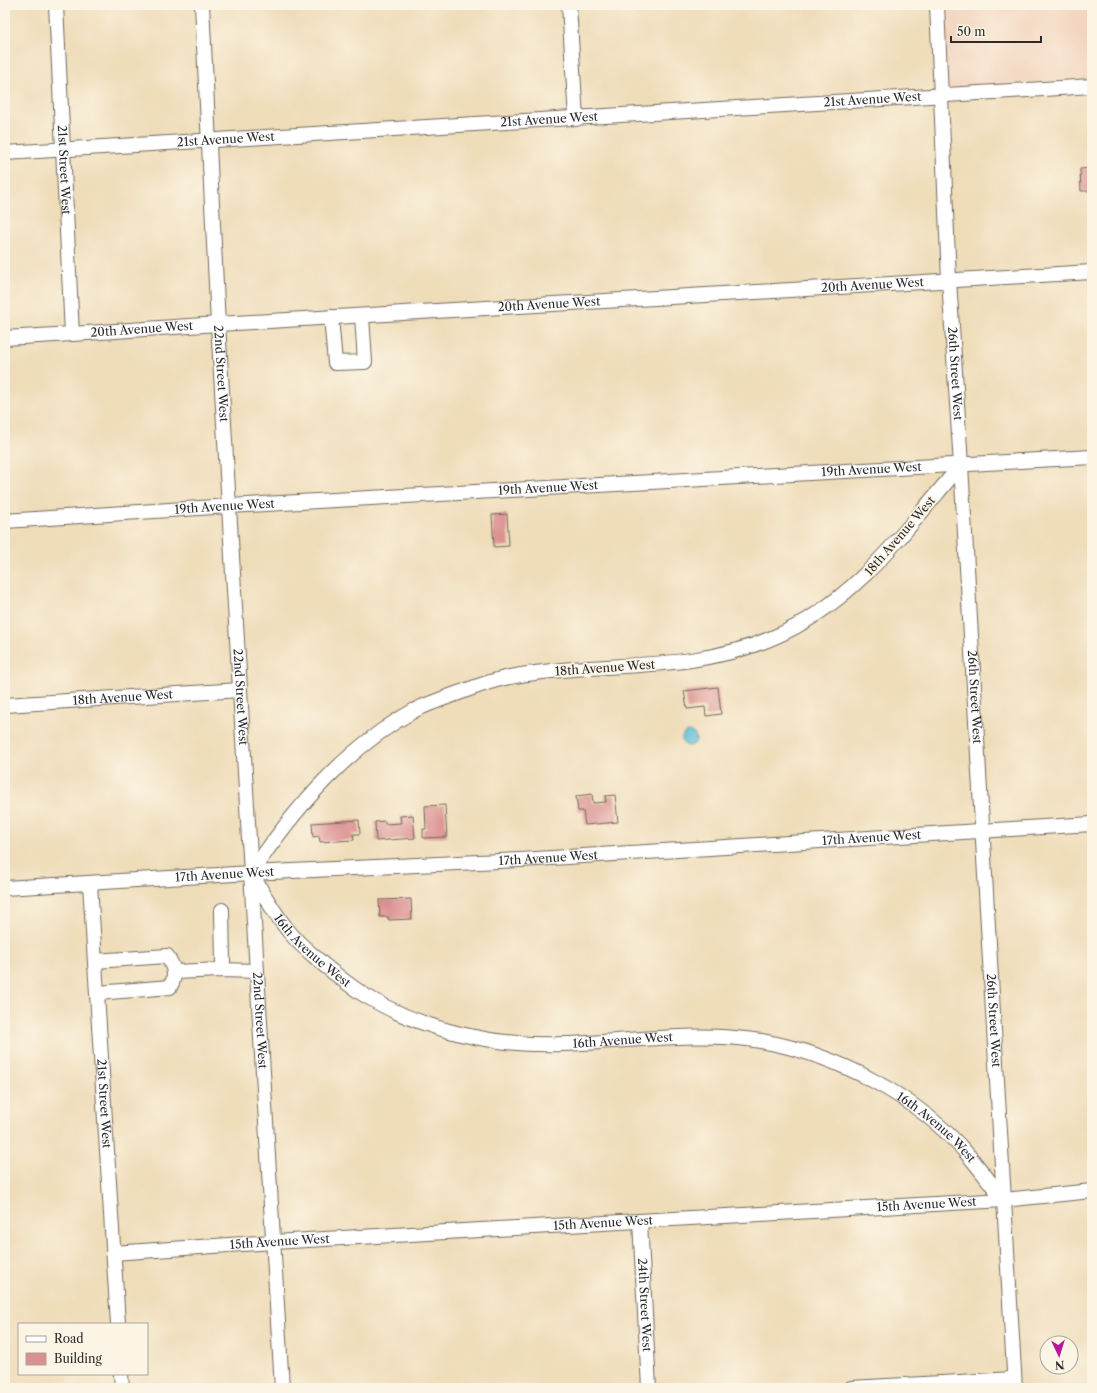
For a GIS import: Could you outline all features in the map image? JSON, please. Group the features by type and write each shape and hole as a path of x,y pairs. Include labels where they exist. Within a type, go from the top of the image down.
{"street":[{"name":"21st Street West","path":"56,5 72,334"},
{"name":"22nd Street West","path":"202,5 218,324 282,1388"},
{"path":"569,5 576,118"},
{"name":"26th Street West","path":"938,5 940,95 949,280 962,465 1014,1383"},
{"name":"21st Avenue West","path":"5,153 1092,86"},
{"name":"20th Avenue West","path":"5,338 331,317 1092,272"},
{"path":"331,317 335,363 365,362 362,316"},
{"name":"19th Avenue West","path":"5,521 229,506 1092,457"},
{"name":"18th Avenue West","path":"251,873 273,840 301,806 343,762 367,742 417,709 504,678 531,673 571,669 680,662 715,656 746,648 773,638 800,625 826,608 862,578 886,553 962,465"},
{"name":"18th Avenue West","path":"5,704 240,690"},
{"name":"17th Avenue West","path":"5,888 251,873 520,860 1092,824"},
{"name":"16th Avenue West","path":"251,873 270,907 292,936 342,980 367,996 407,1016 440,1028 485,1039 517,1043 562,1044 680,1037 717,1037 764,1042 798,1050 832,1062 861,1075 890,1091 928,1117 947,1133 968,1155 1004,1200"},
{"name":"21st Street West","path":"90,884 118,1323"},
{"path":"221,970 223,963 222,910"},
{"path":"95,962 168,956 175,972 174,981 170,987 98,993"},
{"path":"175,972 221,970 257,971"},
{"name":"15th Avenue West","path":"113,1253 273,1242 1004,1200 1092,1191"},
{"name":"24th Street West","path":"640,1221 649,1388"},
{"path":"121,1375 122,1388"},
{"path":"851,1388 1014,1383"}],"shaded area":[{"path":"944,5 1092,5 1092,79 947,88"}],"water":[{"path":"689,732 694,734 696,739 694,744 689,746 684,744 682,739 684,734"}],"building":[{"path":"1092,168 1092,191 1081,191 1080,169"},
{"path":"507,514 509,546 494,547 492,515"},
{"path":"718,687 721,714 706,716 705,707 687,709 684,691"},
{"path":"592,794 593,803 606,802 605,796 615,795 618,822 585,825 583,811 578,811 576,796"},
{"path":"445,805 447,837 423,838 423,829 426,829 425,806"},
{"path":"413,815 415,838 376,841 375,822 385,821 385,824 401,823 400,816"},
{"path":"359,820 360,834 353,834 354,840 320,842 319,836 313,837 312,823"},
{"path":"411,899 412,919 389,920 388,917 380,917 379,900"}],"waterway":[{"path":"5,1367 6,1388"}]}
